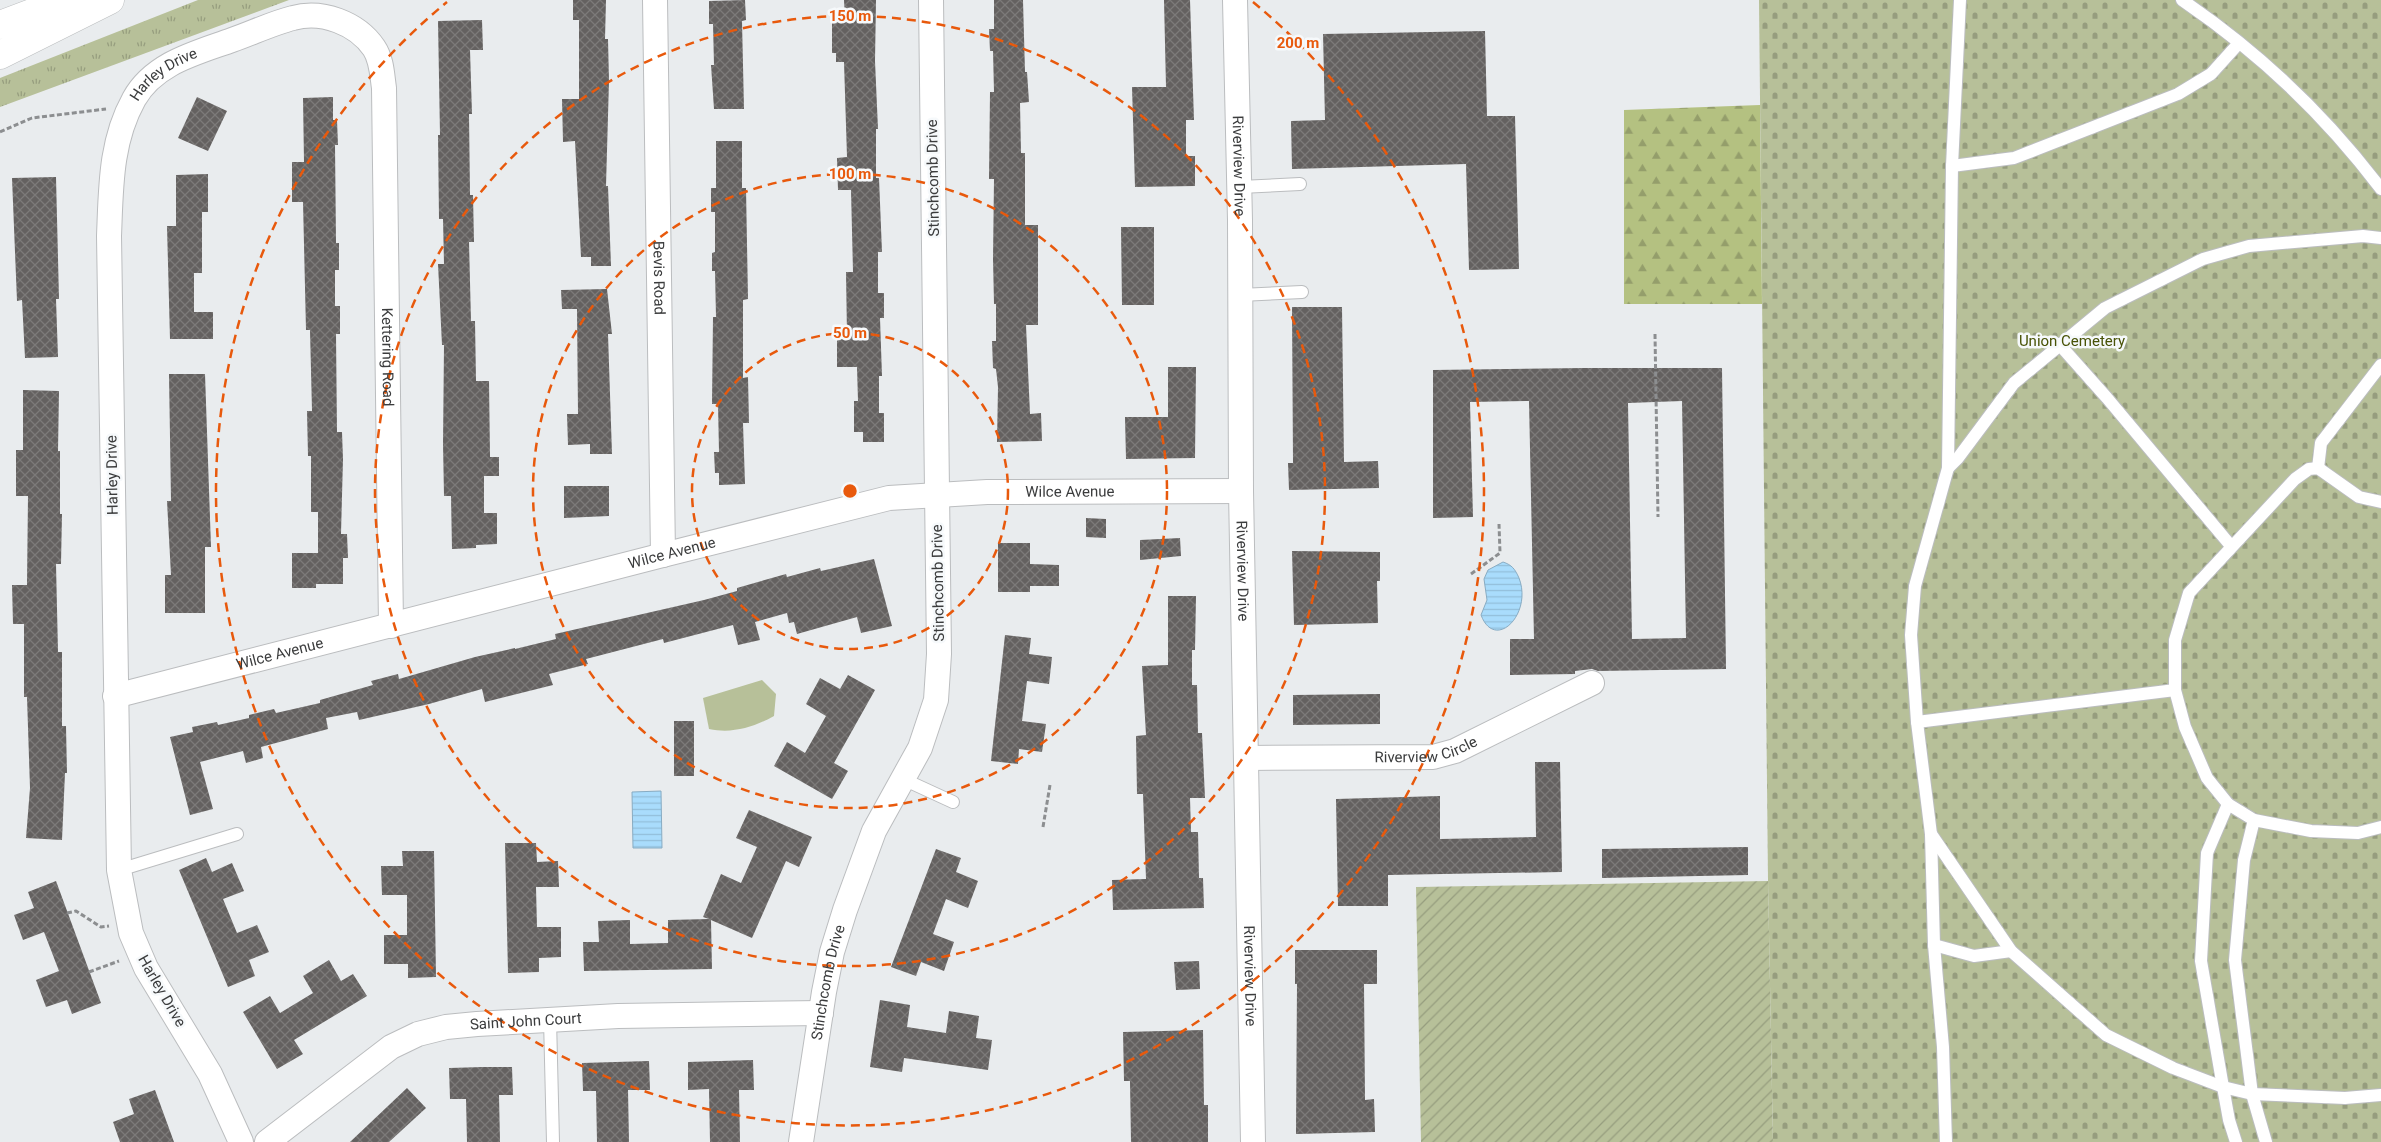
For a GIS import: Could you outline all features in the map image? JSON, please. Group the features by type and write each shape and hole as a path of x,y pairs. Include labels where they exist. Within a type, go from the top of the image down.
{"highway":[{"path":"0,25 66,0"},
{"path":"0,55 110,0"}],"street":[{"name":"Bevis Road","path":"655,0 663,554"},
{"name":"Stinchcomb Drive","path":"801,1142 832,952 845,910 874,832 920,748 936,700 939,654 931,0"},
{"name":"Riverview Drive","path":"1234,0 1240,187 1241,491 1253,1142"},
{"name":"Harley Drive","path":"241,1142 210,1074 146,968 131,933 119,870 109,236 112,161 121,129 134,98 154,73 182,58 294,17 330,17 347,24 362,35 374,48 381,66 384,88"},
{"name":"Kettering Road","path":"384,88 391,626"},
{"name":"Wilce Avenue","path":"115,696 663,554 889,498 937,494 1241,491"},
{"name":"Riverview Circle","path":"1246,758 1432,757 1455,751 1592,682"},
{"name":"Saint John Court","path":"267,1142 391,1047 418,1034 477,1024 550,1019 821,1013"}],"lane":[{"path":"1946,1142 1943,1047 1934,945 1931,834 1917,722 1911,635 1915,586 1948,468 1952,166 1960,0"},
{"path":"2182,0 2212,20 2284,80 2365,168 2381,189"},
{"path":"1952,166 2014,158 2178,94 2211,74 2239,43"},
{"path":"1240,187 1300,184"},
{"path":"1948,468 1958,458 2014,383 2058,344 2105,308 2203,259 2249,246 2363,236 2381,238"},
{"path":"1240,295 1302,292"},
{"path":"2058,344 2107,398 2231,546"},
{"path":"2318,468 2321,443 2381,365"},
{"path":"2381,502 2360,497 2318,468 2309,470 2295,479 2190,592 2175,640 2175,690 2185,727 2207,778 2228,804 2254,820 2310,831 2358,833 2381,827"},
{"path":"1917,722 2175,690"},
{"path":"903,779 953,802"},
{"path":"2228,804 2207,853 2201,961 2229,1120 2236,1142"},
{"path":"2254,820 2244,860 2235,960 2252,1094 2266,1142"},
{"path":"119,870 238,834"},
{"path":"1931,834 2011,952 2106,1035 2173,1068 2223,1087 2252,1094 2345,1098 2381,1095"},
{"path":"1934,945 1974,956 2011,952"},
{"path":"550,1019 553,1142"}],"path":[{"path":"0,132 32,118 113,108 134,98"},
{"path":"1655,334 1658,517"},
{"path":"1470,574 1500,553 1499,524"},
{"path":"1043,827 1050,785"},
{"path":"67,913 76,911 101,927 109,926"},
{"path":"89,972 122,960"}],"green space":[{"path":"198,0 289,0 0,107 0,78"},
{"name":"Union Cemetery","path":"1759,0 2381,0 2381,1142 1773,1142 1768,881"},
{"path":"1760,105 1762,304 1624,304 1624,110"},
{"path":"762,680 776,694 774,716 743,729 726,731 709,729 703,698"},
{"path":"1768,881 1773,1142 1421,1142 1416,887"}],"water":[{"path":"1503,562 1513,568 1519,578 1522,591 1521,604 1517,615 1510,624 1503,629 1495,630 1487,626 1481,615 1487,600 1484,579 1488,570"},
{"path":"661,791 662,848 633,848 632,792"}],"building":[{"path":"573,0 606,0 605,39 608,39 609,81 606,186 608,186 611,266 591,266 591,257 581,257 575,141 563,142 562,99 579,99 579,20 573,20"},
{"path":"745,0 746,20 742,21 744,109 714,109 711,65 714,65 713,24 709,24 709,1"},
{"path":"844,0 876,0 875,61 878,129 876,129 876,178 879,178 882,252 878,252 878,293 884,293 884,318 880,318 882,376 879,376 879,413 884,413 884,442 863,442 863,432 854,432 854,401 858,401 857,367 837,367 837,337 847,336 846,272 853,272 851,190 838,190 837,158 847,157 844,62 836,62 836,53 832,53 832,22 845,21"},
{"path":"994,0 1023,0 1025,72 1027,72 1029,102 1020,103 1021,153 1025,153 1025,225 1038,225 1038,325 1026,325 1030,414 1041,413 1042,441 997,442 998,387 996,369 993,368 992,341 996,341 993,259 994,179 989,179 990,92 994,92 993,51 990,51 989,29 994,29"},
{"path":"1164,0 1190,0 1194,120 1186,120 1186,156 1195,156 1195,186 1135,187 1132,87 1166,87"},
{"path":"482,20 483,50 470,50 472,114 469,114 470,195 473,195 474,242 469,242 471,321 475,321 476,381 489,381 490,457 499,457 499,476 484,476 484,513 497,513 497,544 476,545 476,548 452,549 451,496 444,496 444,345 442,345 438,264 444,264 443,219 439,219 438,21"},
{"path":"1485,31 1487,116 1515,116 1519,269 1469,270 1466,164 1292,169 1291,121 1325,120 1323,34"},
{"path":"197,97 227,111 208,151 178,138"},
{"path":"333,97 333,120 337,120 338,145 335,145 336,243 339,243 339,270 335,270 335,306 340,306 340,334 336,334 337,432 342,432 341,534 347,534 348,558 343,558 343,584 316,584 316,588 292,588 292,553 318,553 318,512 311,512 311,456 308,456 307,411 312,411 310,330 306,330 303,202 292,202 292,162 304,162 303,98"},
{"path":"716,141 742,141 742,188 746,188 748,299 743,300 743,378 748,377 749,423 743,423 745,484 719,485 719,473 715,473 714,452 719,452 718,404 712,404 713,317 716,317 715,271 712,271 712,253 715,252 715,212 711,212 711,188 716,188"},
{"path":"208,174 208,212 202,212 202,273 194,273 194,312 213,312 213,339 170,339 167,226 176,226 176,175"},
{"path":"56,177 59,299 56,299 58,357 25,358 22,300 17,301 12,178"},
{"path":"1121,227 1154,227 1154,305 1122,305"},
{"path":"607,289 612,334 608,334 612,454 590,454 590,444 568,445 567,414 578,414 577,309 562,309 561,290"},
{"path":"1292,307 1342,307 1344,462 1378,461 1379,488 1289,490 1288,463 1293,463"},
{"path":"1168,367 1196,367 1195,458 1126,459 1125,417 1168,417"},
{"path":"1722,368 1726,669 1598,671 1592,669 1575,671 1575,674 1510,675 1510,639 1534,639 1529,401 1470,402 1473,517 1433,518 1433,370","holes":["1682,401 1686,638 1632,639 1628,403"]},
{"path":"169,374 205,374 211,547 205,547 205,613 165,613 165,575 171,575 167,501 171,501"},
{"path":"23,390 59,391 58,451 60,451 60,514 62,514 61,564 56,564 58,652 62,652 62,726 66,726 67,773 65,773 62,840 26,838 30,788 27,697 24,697 24,624 13,624 12,585 27,585 28,496 16,496 16,450 23,450"},
{"path":"564,486 609,486 609,516 564,518"},
{"path":"1086,518 1106,519 1106,538 1086,537"},
{"path":"1180,538 1181,556 1140,560 1140,540"},
{"path":"998,543 1030,543 1030,564 1059,565 1059,586 1030,586 1030,592 998,592"},
{"path":"1292,551 1380,552 1380,581 1377,581 1378,623 1294,625"},
{"path":"874,559 892,626 861,633 857,617 797,634 794,622 789,623 787,613 755,622 760,640 738,645 733,625 664,643 663,639 586,659 588,664 549,674 553,685 485,702 482,689 429,704 359,720 357,712 326,718 328,729 261,747 263,758 246,763 243,751 200,762 213,809 190,815 170,737 193,732 192,727 217,722 218,725 249,718 249,715 274,709 276,713 320,703 320,700 373,685 371,681 398,674 399,679 475,657 556,639 555,634 704,600 786,574 787,577 820,568 821,571"},
{"path":"1168,596 1196,596 1195,650 1192,650 1192,685 1197,685 1198,733 1202,733 1205,798 1190,798 1191,832 1198,832 1199,878 1203,878 1204,908 1113,910 1112,880 1146,879 1143,794 1137,794 1136,736 1146,735 1142,666 1168,665"},
{"path":"1005,635 1031,638 1029,654 1052,657 1049,684 1027,681 1022,721 1046,724 1042,752 1019,749 1018,764 991,761"},
{"path":"848,675 875,690 834,763 848,771 832,799 774,766 787,742 805,753 826,716 806,704 820,678 840,689"},
{"path":"1380,694 1380,724 1293,725 1293,695"},
{"path":"674,721 694,721 694,776 674,776"},
{"path":"1535,762 1560,762 1562,872 1388,875 1388,906 1338,906 1336,799 1440,796 1440,839 1536,837"},
{"path":"749,810 812,837 799,867 786,861 752,938 711,920 712,969 584,971 583,942 599,942 598,921 630,920 630,944 668,943 668,920 709,919 703,917 721,874 741,883 757,847 736,838"},
{"path":"505,843 536,843 537,862 558,861 559,887 536,887 537,927 561,927 561,957 539,958 539,972 508,973"},
{"path":"1748,847 1748,875 1602,878 1602,849"},
{"path":"936,849 961,858 956,872 978,881 968,908 946,899 933,934 954,942 944,971 921,962 916,976 891,967"},
{"path":"402,851 434,851 436,977 408,978 408,964 384,964 384,935 407,935 407,895 382,895 381,866 403,866"},
{"path":"206,858 212,872 232,863 244,891 223,899 237,933 257,925 269,952 249,960 255,976 228,987 179,870"},
{"path":"56,881 101,1003 72,1014 67,1000 46,1007 36,980 59,971 44,932 23,940 14,915 34,908 28,892"},
{"path":"1295,950 1377,950 1377,984 1364,984 1365,1100 1374,1099 1375,1132 1296,1134 1297,984 1295,984"},
{"path":"329,960 341,981 353,974 367,996 294,1040 303,1054 277,1069 243,1012 270,996 280,1013 313,993 303,976"},
{"path":"1199,961 1200,989 1176,990 1174,962"},
{"path":"880,1000 910,1005 907,1027 946,1033 949,1011 979,1016 976,1038 992,1040 988,1070 904,1058 902,1072 870,1067"},
{"path":"1203,1030 1204,1105 1208,1105 1208,1142 1131,1142 1130,1081 1124,1081 1123,1032"},
{"path":"753,1060 754,1090 739,1090 740,1142 710,1142 709,1089 688,1090 688,1062"},
{"path":"649,1061 650,1090 628,1090 629,1142 597,1142 596,1091 583,1091 582,1063"},
{"path":"512,1067 513,1095 499,1095 500,1142 467,1142 466,1099 450,1099 449,1068"},
{"path":"407,1088 426,1108 389,1142 350,1142"},
{"path":"155,1090 174,1142 120,1142 113,1122 134,1114 129,1099"}]}
